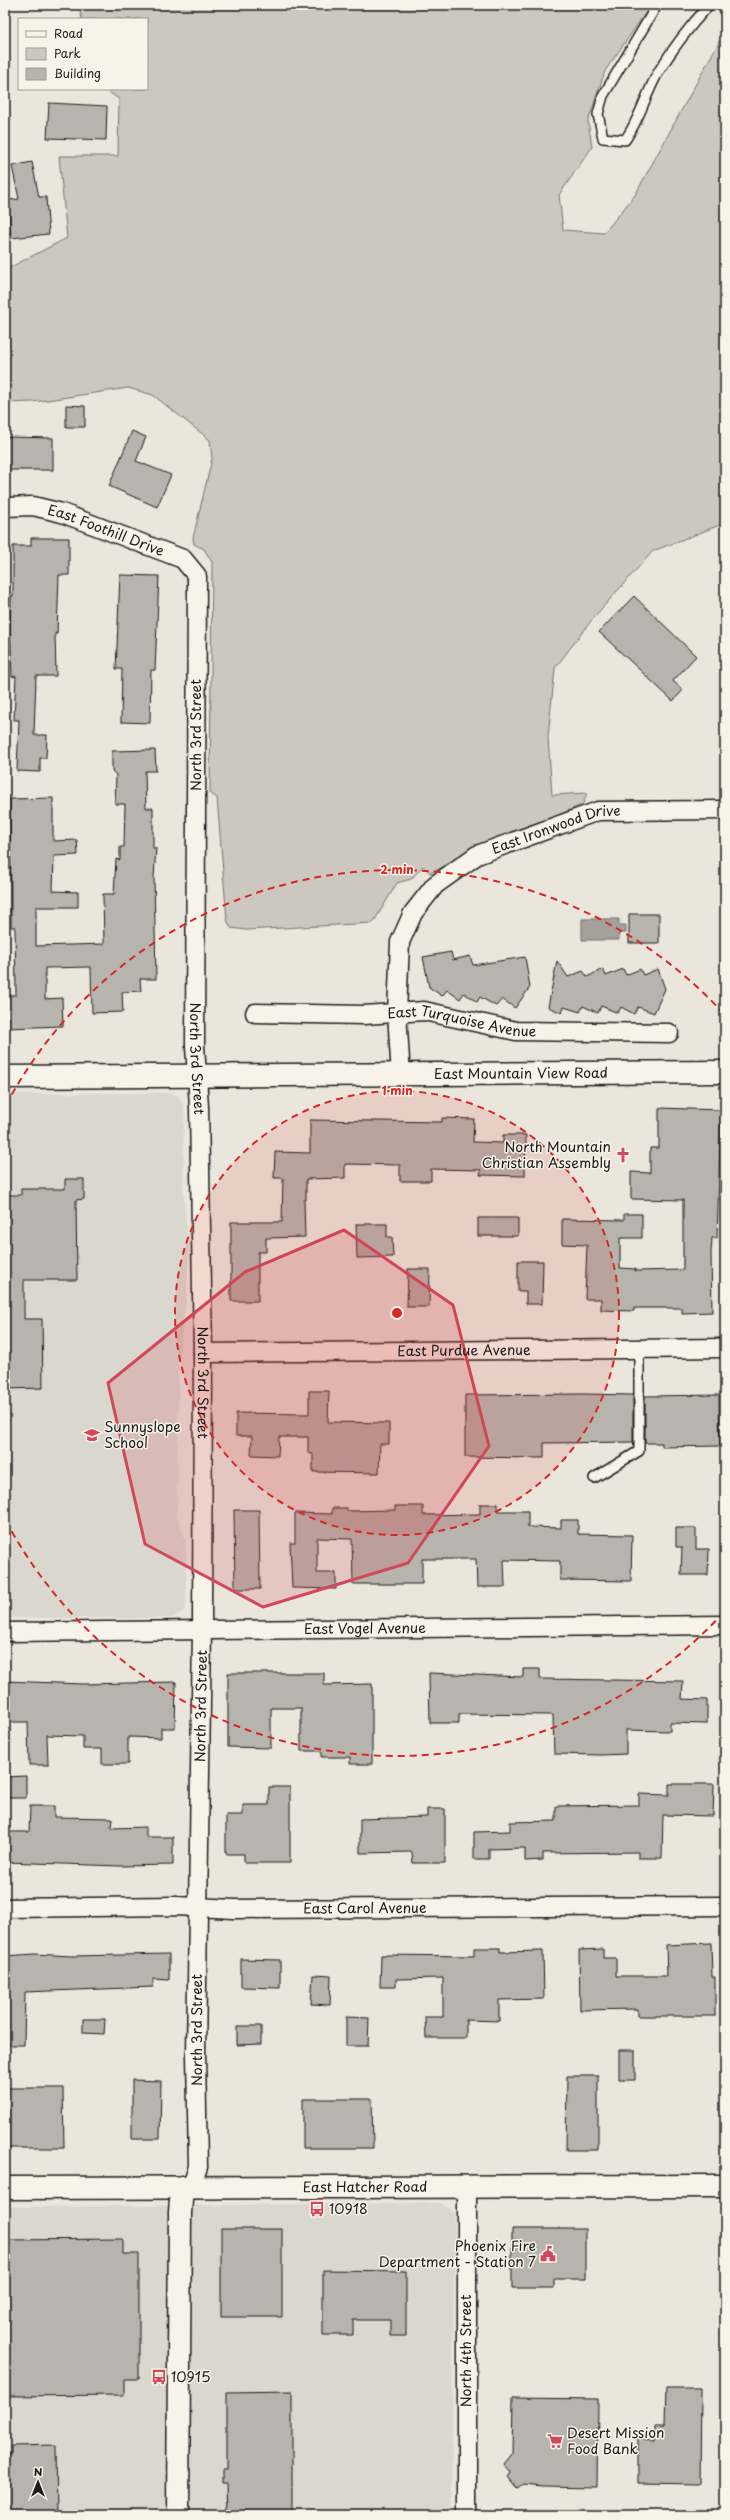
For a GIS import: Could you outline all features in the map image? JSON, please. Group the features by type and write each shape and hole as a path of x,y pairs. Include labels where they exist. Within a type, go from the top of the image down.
{"street":[{"name":"East Foothill Drive","path":"5,507 33,506 62,513 183,559 197,576"},
{"name":"North 3rd Street","path":"178,2515 186,2187 198,2167 196,2054 202,1630 203,1353 197,1076 195,1046 197,576"},
{"name":"East Ironwood Drive","path":"397,1013 400,942 413,913 435,885 477,855 598,811 725,810"},
{"name":"East Turquoise Avenue","path":"255,1013 364,1015 424,1011 516,1031 669,1033"},
{"path":"397,1013 402,1076"},
{"name":"East Mountain View Road","path":"5,1078 402,1076 725,1072"},
{"name":"East Purdue Avenue","path":"203,1353 725,1348"},
{"name":"East Vogel Avenue","path":"5,1632 725,1625"},
{"name":"East Carol Avenue","path":"5,1908 198,1907 242,1909 725,1906"},
{"name":"East Hatcher Road","path":"5,2188 725,2186"},
{"name":"North 4th Street","path":"466,2515 467,2187"}],"lane":[{"path":"657,5 603,96 598,114 603,138 625,140 634,128 642,104 659,71 709,5"},
{"path":"594,1478 639,1451 639,1349"}],"highlighted area":[{"path":"344,1230 453,1305 489,1446 408,1563 263,1607 145,1544 108,1383 245,1272"}],"shaded area":[{"path":"582,919 619,919 619,925 626,925 626,933 619,933 619,940 582,940"},
{"name":"Sunnyslope School","path":"171,1093 178,1096 184,1107 183,1190 189,1250 187,1293 179,1353 177,1516 186,1541 186,1603 184,1611 172,1618 5,1618 5,1094"},
{"path":"439,2203 453,2211 455,2220 451,2515 5,2515 5,2207"}],"green space":[{"path":"79,5 651,5 605,71 588,121 592,147 559,195 563,230 604,233 635,195 725,31 725,523 653,551 594,617 555,668 548,737 552,795 587,793 583,804 430,873 423,866 411,879 397,883 373,923 246,930 231,928 227,920 217,798 210,793 212,562 204,549 194,544 193,538 212,459 210,440 153,395 128,388 34,402 5,403 5,270 67,238 59,156 118,156 119,99 106,90 148,90 148,18 82,18"}],"building":[{"path":"49,103 107,106 106,140 47,138"},
{"path":"32,162 39,197 46,197 49,234 11,238 8,200 19,199 12,166"},
{"path":"66,405 85,406 85,427 66,427"},
{"path":"132,431 146,437 136,461 171,475 157,507 109,486"},
{"path":"5,437 53,438 53,470 5,470"},
{"path":"31,538 69,538 69,575 59,575 57,634 55,633 56,676 36,676 34,735 47,735 46,758 40,758 40,772 17,771 19,720 14,720 16,676 12,677 10,625 11,596 13,596 13,546 31,546"},
{"path":"120,575 159,576 155,670 151,670 150,723 121,722 122,669 116,669"},
{"path":"634,596 696,656 673,681 683,690 673,701 599,632"},
{"path":"155,750 156,771 145,771 146,808 153,808 153,848 156,848 154,877 156,979 140,979 141,991 122,992 123,1012 92,1013 91,967 45,968 45,999 62,998 63,1026 8,1028 7,995 16,995 15,927 11,927 10,799 53,798 53,841 77,840 78,855 54,856 53,891 78,892 78,907 36,907 36,946 104,944 103,894 114,894 116,859 120,860 120,847 124,847 125,804 115,804 116,775 112,771 112,751"},
{"path":"629,914 659,914 659,943 629,943"},
{"path":"451,952 453,960 470,956 473,965 525,957 530,987 515,1008 502,999 496,1006 480,997 477,1002 464,993 460,999 447,990 442,996 429,987 423,957"},
{"path":"557,961 568,977 583,971 587,977 603,969 606,976 623,969 626,975 640,969 643,975 658,969 665,989 654,1013 638,1007 634,1014 621,1007 618,1013 601,1006 598,1013 583,1006 580,1012 564,1007 562,1013 548,1007"},
{"path":"659,1108 721,1110 717,1238 712,1238 711,1253 712,1312 682,1313 682,1308 634,1308 634,1311 601,1310 601,1299 585,1299 587,1245 562,1244 562,1219 624,1220 624,1214 642,1214 642,1238 620,1238 620,1268 636,1269 635,1271 683,1270 683,1200 631,1199 631,1172 650,1173 650,1148 659,1148"},
{"path":"442,1118 474,1119 473,1142 503,1143 503,1135 526,1135 525,1176 480,1175 481,1170 431,1169 431,1181 400,1181 400,1165 345,1164 345,1178 306,1179 306,1200 304,1200 305,1237 266,1238 266,1252 258,1252 258,1301 231,1301 231,1222 282,1222 283,1178 274,1178 275,1152 310,1153 310,1120 442,1122"},
{"path":"65,1179 84,1179 84,1199 76,1200 77,1280 24,1280 24,1319 42,1319 43,1388 5,1389 5,1195 21,1195 21,1189 65,1189"},
{"path":"478,1218 518,1218 518,1236 478,1236"},
{"path":"356,1224 387,1224 387,1237 392,1237 393,1257 357,1258"},
{"path":"518,1261 543,1261 542,1304 526,1304 526,1291 518,1291"},
{"path":"408,1269 430,1269 429,1307 407,1307"},
{"path":"309,1391 329,1391 328,1422 389,1423 389,1444 380,1444 379,1473 313,1472 313,1454 308,1453 308,1437 279,1437 278,1456 251,1455 252,1436 236,1436 236,1413 309,1414"},
{"path":"465,1395 633,1395 633,1442 544,1443 544,1458 465,1457"},
{"path":"719,1395 720,1446 662,1447 662,1443 645,1443 645,1396"},
{"path":"480,1504 498,1504 498,1511 528,1511 528,1527 561,1528 561,1520 578,1520 578,1534 632,1535 631,1581 560,1580 560,1561 504,1560 505,1587 477,1587 476,1559 422,1559 422,1584 353,1584 352,1539 317,1538 317,1573 336,1573 336,1589 292,1588 290,1543 295,1543 295,1513 332,1514 332,1508 347,1508 347,1511 395,1510 395,1506 423,1506 423,1515 480,1514"},
{"path":"234,1510 259,1510 260,1589 235,1589"},
{"path":"676,1528 696,1528 696,1549 709,1549 708,1575 681,1575 682,1547 676,1547"},
{"path":"523,1669 540,1669 540,1679 683,1681 682,1699 707,1700 707,1724 670,1723 670,1731 626,1730 626,1754 601,1755 554,1754 553,1715 459,1714 459,1723 430,1723 429,1673 523,1677"},
{"path":"228,1673 324,1673 324,1685 372,1684 372,1764 350,1764 350,1757 322,1757 322,1751 301,1751 301,1708 271,1708 271,1748 228,1747"},
{"path":"5,1681 83,1684 176,1682 175,1728 161,1728 161,1738 128,1737 128,1764 102,1764 102,1749 83,1749 83,1736 47,1735 48,1765 29,1765 28,1722 5,1722"},
{"path":"26,1776 26,1798 5,1798 5,1777"},
{"path":"669,1784 714,1784 713,1816 663,1815 662,1858 638,1858 638,1852 543,1853 543,1860 525,1861 525,1848 489,1849 489,1859 474,1859 474,1832 510,1831 510,1822 556,1821 556,1806 639,1805 639,1794 669,1795"},
{"path":"269,1787 290,1787 290,1863 244,1863 244,1854 226,1854 226,1815 243,1815 243,1805 269,1805"},
{"path":"30,1806 54,1806 54,1817 112,1818 111,1828 146,1827 146,1837 173,1837 173,1865 120,1866 5,1862 5,1832 29,1832"},
{"path":"427,1809 445,1809 445,1863 413,1863 412,1852 360,1853 360,1819 427,1817"},
{"path":"711,1943 712,1977 715,1977 715,2016 638,2016 638,2009 580,2010 579,1950 603,1949 603,1958 616,1958 616,1976 667,1976 666,1945"},
{"path":"474,1948 500,1948 500,1952 543,1951 544,1999 499,2000 499,2021 466,2020 466,2038 426,2038 425,2017 443,2017 443,1978 396,1979 396,1987 380,1987 381,1955 474,1956"},
{"path":"34,1954 72,1956 169,1954 169,1980 153,1979 153,1987 25,1992 24,2045 5,2045 5,1956"},
{"path":"241,1959 280,1960 280,1988 241,1987"},
{"path":"313,1975 331,1976 330,2005 311,2004"},
{"path":"346,2017 369,2018 368,2046 346,2046"},
{"path":"83,2019 105,2019 104,2034 83,2033"},
{"path":"237,2026 261,2026 261,2044 237,2045"},
{"path":"619,2050 635,2050 635,2080 619,2080"},
{"path":"567,2076 598,2076 598,2150 566,2150"},
{"path":"132,2080 161,2081 160,2139 132,2139"},
{"path":"5,2088 63,2088 64,2148 5,2148"},
{"path":"303,2099 372,2099 373,2148 303,2148"},
{"path":"221,2229 282,2229 282,2317 221,2317"},
{"name":"Phoenix Fire Department - Station 7","path":"512,2229 585,2229 585,2279 554,2279 554,2288 512,2288"},
{"path":"123,2239 123,2254 139,2254 139,2379 124,2379 124,2395 8,2396 8,2393 5,2393 5,2240"},
{"path":"323,2270 406,2271 406,2336 390,2336 390,2320 353,2320 353,2335 323,2335"},
{"path":"666,2388 701,2388 700,2484 638,2483 638,2438 655,2439 655,2424 665,2424"},
{"path":"292,2391 292,2515 227,2515 226,2483 222,2483 222,2469 227,2469 227,2392"},
{"name":"Desert Mission Food Bank","path":"513,2398 598,2399 597,2487 543,2486 524,2484 518,2488 508,2476 511,2472 504,2464 512,2454"},
{"path":"56,2445 57,2515 5,2515 5,2454 11,2454 11,2446"}],"place":[{"name":"North Mountain Christian Assembly","path":"623,1155"},
{"name":"Sunnyslope School","path":"92,1435"},
{"name":"10918","path":"317,2209"},
{"name":"Phoenix Fire Department - Station 7","path":"548,2254"},
{"name":"10915","path":"159,2377"},
{"name":"Desert Mission Food Bank","path":"555,2441"}]}
